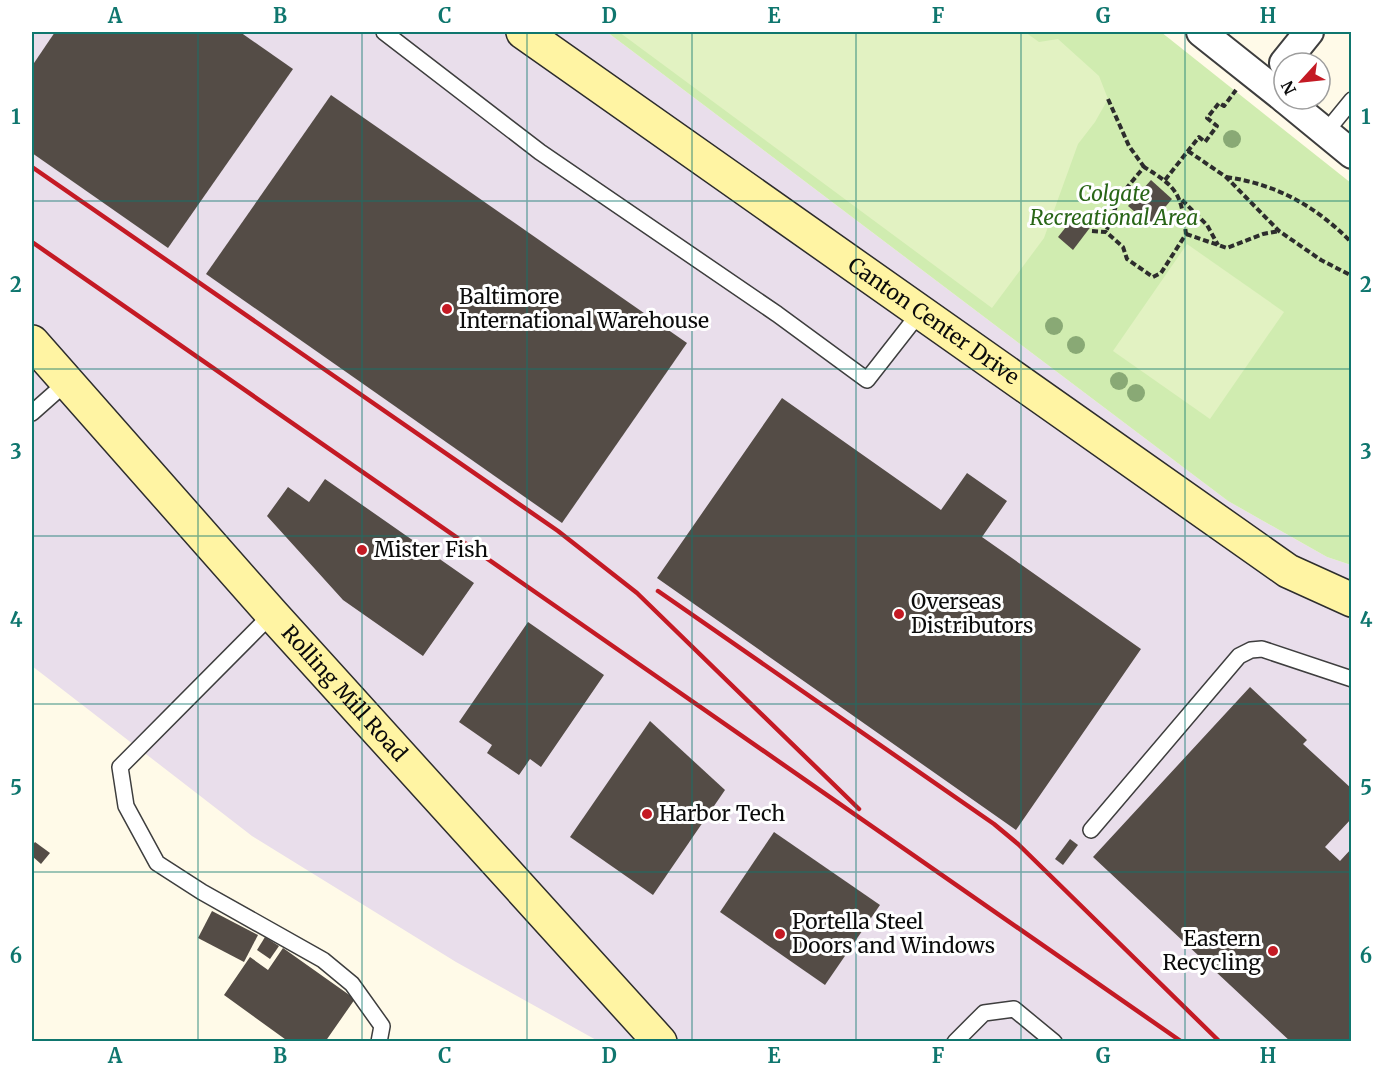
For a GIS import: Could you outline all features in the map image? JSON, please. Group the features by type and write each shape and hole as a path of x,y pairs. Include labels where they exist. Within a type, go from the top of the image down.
{"street":[{"name":"Canton Center Drive","path":"523,32 1288,571 1352,600"},
{"path":"1201,32 1272,77"},
{"path":"1296,51 1309,32"},
{"path":"1305,111 1325,133 1352,154"},
{"name":"Rolling Mill Road","path":"32,342 272,614 660,1041"}],"lane":[{"path":"384,32 540,152 777,314 867,380 921,311"},
{"path":"1325,133 1352,100"},
{"path":"32,412 67,382"},
{"path":"272,614 120,768 126,806 157,862 202,892 273,929 323,960 352,984 382,1026 379,1041"},
{"path":"1091,830 1239,656 1251,650 1262,649 1352,679"},
{"path":"955,1041 984,1013 1014,1009 1054,1041"}],"path":[{"path":"1165,180 1199,137 1205,142 1217,126 1207,118 1219,103 1224,106 1272,82"},
{"path":"1108,99 1129,146 1144,167 1165,180 1181,200 1207,225 1218,245"},
{"path":"1188,151 1226,177 1279,231 1320,260 1352,276"},
{"path":"1106,232 1119,196 1144,167"},
{"path":"1226,177 1253,181 1289,194 1352,243"},
{"path":"1092,231 1106,232 1123,248 1127,259 1153,277 1161,273 1186,234 1181,200"},
{"path":"1186,234 1227,248 1263,234 1279,231"}],"shaded area":[{"path":"32,32 607,32 1228,501 1327,557 1351,565 1351,1041 598,1041 456,962 252,836 32,666"}],"green space":[{"name":"Colgate Recreational Area","path":"607,32 1161,32 1351,183 1351,565 1327,557 1228,501"},
{"path":"619,32 1025,32 1039,42 1058,39 1099,76 1108,99 1095,122 1078,144 1044,238 992,308"},
{"path":"1187,244 1284,312 1210,419 1113,351"}],"building":[{"path":"55,32 240,32 293,69 168,248 32,153 32,66"},
{"name":"Baltimore International Warehouse","path":"331,95 687,343 562,523 206,274"},
{"path":"1151,180 1172,199 1150,225 1128,206"},
{"path":"1077,213 1092,225 1073,250 1058,237"},
{"name":"Overseas Distributors","path":"782,398 941,510 967,473 1007,501 982,537 1141,649 1016,830 657,578"},
{"name":"Mister Fish","path":"325,479 474,583 423,656 343,600 267,516 288,487 309,502"},
{"path":"528,622 604,675 541,767 530,759 519,775 487,753 492,745 459,722"},
{"name":"Eastern Recycling","path":"1250,687 1307,740 1303,744 1352,789 1352,818 1325,847 1340,861 1352,848 1352,1042 1291,1042 1093,857"},
{"name":"Harbor Tech","path":"650,721 725,790 653,895 570,837"},
{"path":"774,832 880,905 825,985 720,912"},
{"path":"1070,839 1078,845 1063,865 1055,859"},
{"path":"35,842 50,853 41,864 32,856 32,846"},
{"path":"212,911 258,935 244,962 198,938"},
{"path":"265,937 279,946 270,959 257,950"},
{"path":"283,948 355,999 325,1042 289,1042 224,995 250,957 268,970"}],"railway":[{"path":"32,167 558,531 637,593 859,809"},
{"path":"32,242 1182,1042"},
{"path":"658,591 994,824 1018,844 1220,1042"}],"place":[{"name":"Baltimore International Warehouse","path":"447,309"},
{"name":"Mister Fish","path":"362,550"},
{"name":"Overseas Distributors","path":"899,614"},
{"name":"Harbor Tech","path":"647,814"},
{"name":"Portella Steel Doors and Windows","path":"780,934"},
{"name":"Eastern Recycling","path":"1273,951"}]}
